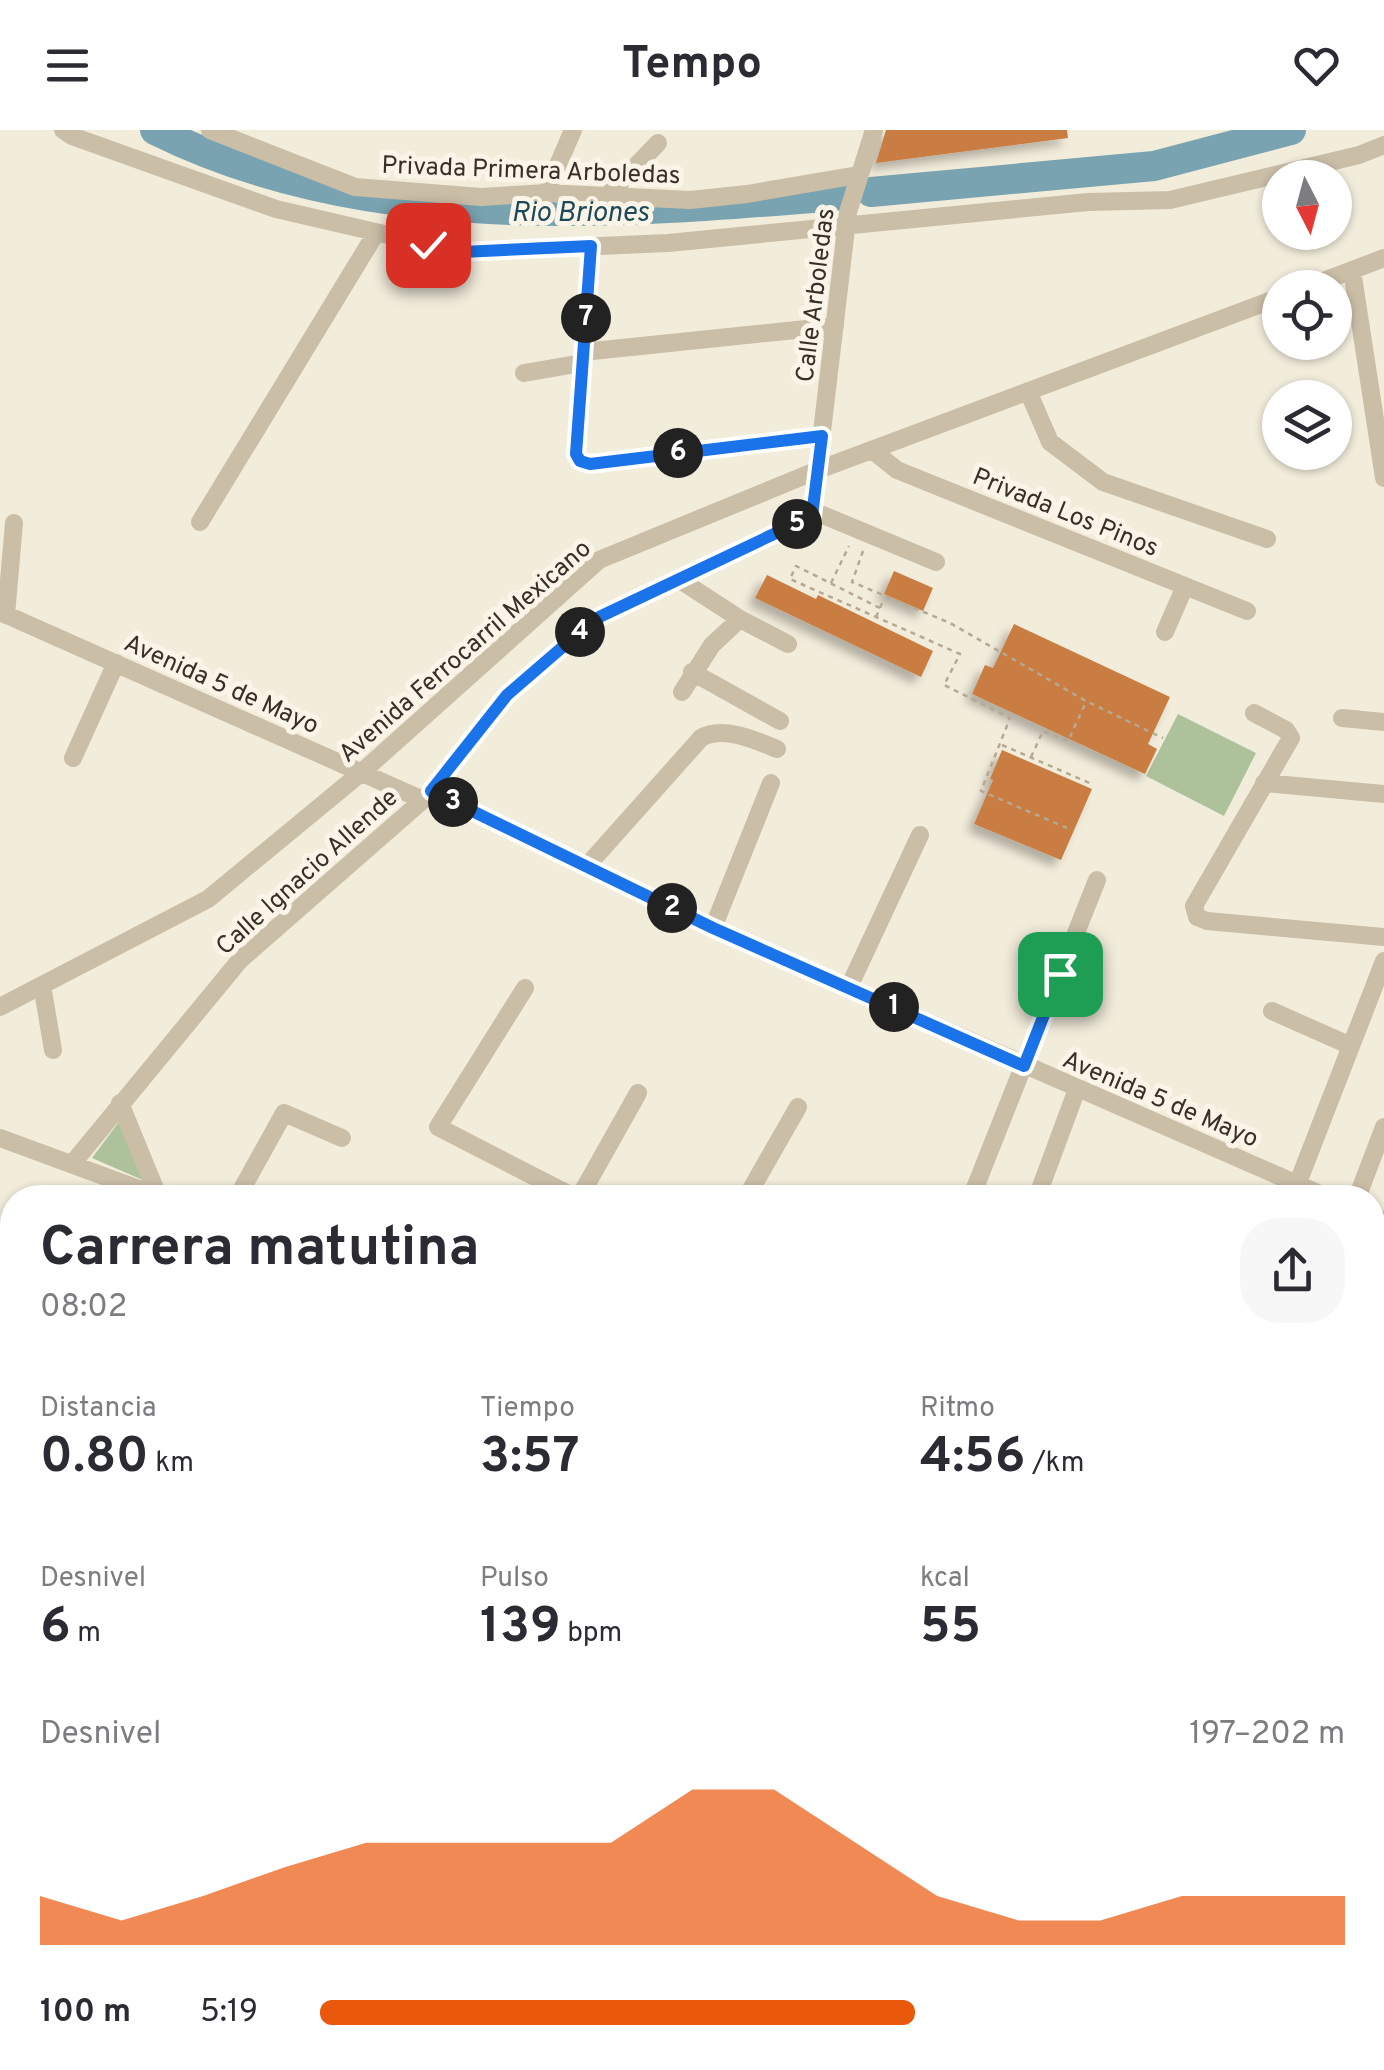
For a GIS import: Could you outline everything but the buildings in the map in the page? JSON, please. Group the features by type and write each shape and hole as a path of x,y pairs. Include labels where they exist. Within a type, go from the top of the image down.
{"street":[{"path":"63,130 276,209 462,252 668,244 1088,202 1170,200 1359,155 1384,145"},
{"name":"Privada Primera Arboledas","path":"210,130 355,187 481,196 609,194 690,200 858,175"},
{"path":"546,193 573,130"},
{"name":"Calle Arboledas","path":"818,470 846,225 874,130"},
{"path":"609,194 658,143"},
{"path":"200,522 376,233"},
{"path":"591,246 576,454 580,461 590,464 822,436"},
{"path":"1384,258 1352,270 1384,478"},
{"name":"Avenida Ferrocarril Mexicano","path":"0,1006 208,899 362,772 598,560 818,470 1262,304"},
{"path":"524,373 583,357 835,326"},
{"path":"1028,391 1050,442 1103,482 1267,538"},
{"name":"Privada Los Pinos","path":"872,450 897,470 1247,611"},
{"path":"818,470 813,510 936,562"},
{"name":"Calle Ignacio Allende","path":"72,1164 240,960 427,795 507,695 595,619 812,516 813,510"},
{"path":"3,613 14,522"},
{"path":"680,580 788,644"},
{"path":"1166,632 1184,586"},
{"name":"Avenida 5 de Mayo","path":"3,613 362,772 427,795 1282,1185"},
{"path":"682,692 712,644 740,619"},
{"path":"73,758 116,663"},
{"path":"692,672 780,721"},
{"path":"1254,714 1286,730 1291,738 1194,906 1197,917 1384,936"},
{"path":"1342,718 1384,722"},
{"path":"586,867 700,738 710,732 721,732 777,749"},
{"path":"713,928 771,783"},
{"path":"1264,783 1384,794"},
{"path":"849,987 920,835"},
{"path":"975,1185 1097,880"},
{"path":"1297,1185 1384,961"},
{"path":"42,985 53,1050"},
{"path":"524,988 438,1127 552,1185"},
{"path":"1272,1012 1350,1046"},
{"path":"1041,1185 1077,1089"},
{"path":"585,1185 638,1093"},
{"path":"120,1103 155,1185"},
{"path":"758,1185 798,1107"},
{"path":"244,1185 284,1112 342,1138"},
{"path":"1363,1185 1384,1127"},
{"path":"0,1138 128,1185"}],"path":[{"path":"831,584 850,544 865,552 852,582 950,623 1086,701 1163,738"},
{"path":"880,608 796,566 790,579 960,654 944,685 1010,718 981,791 1066,828"},
{"path":"876,617 885,597"},
{"path":"1031,758 1043,730 1068,742 1086,701"},
{"path":"1000,744 1092,784"}],"green space":[{"path":"1178,714 1256,753 1224,816 1146,776"},
{"path":"121,1119 145,1181 92,1158"}],"waterway":[{"name":"Rio Briones","path":"155,130 235,163 318,187 403,202 576,211 835,196"},
{"name":"Rio Briones","path":"871,192 1154,166 1291,130"}],"route":[{"path":"428,245 462,252 591,246 576,454 580,461 590,464 822,436 812,516 595,619 507,695 431,791 713,928 1024,1066 1060,974"}]}
